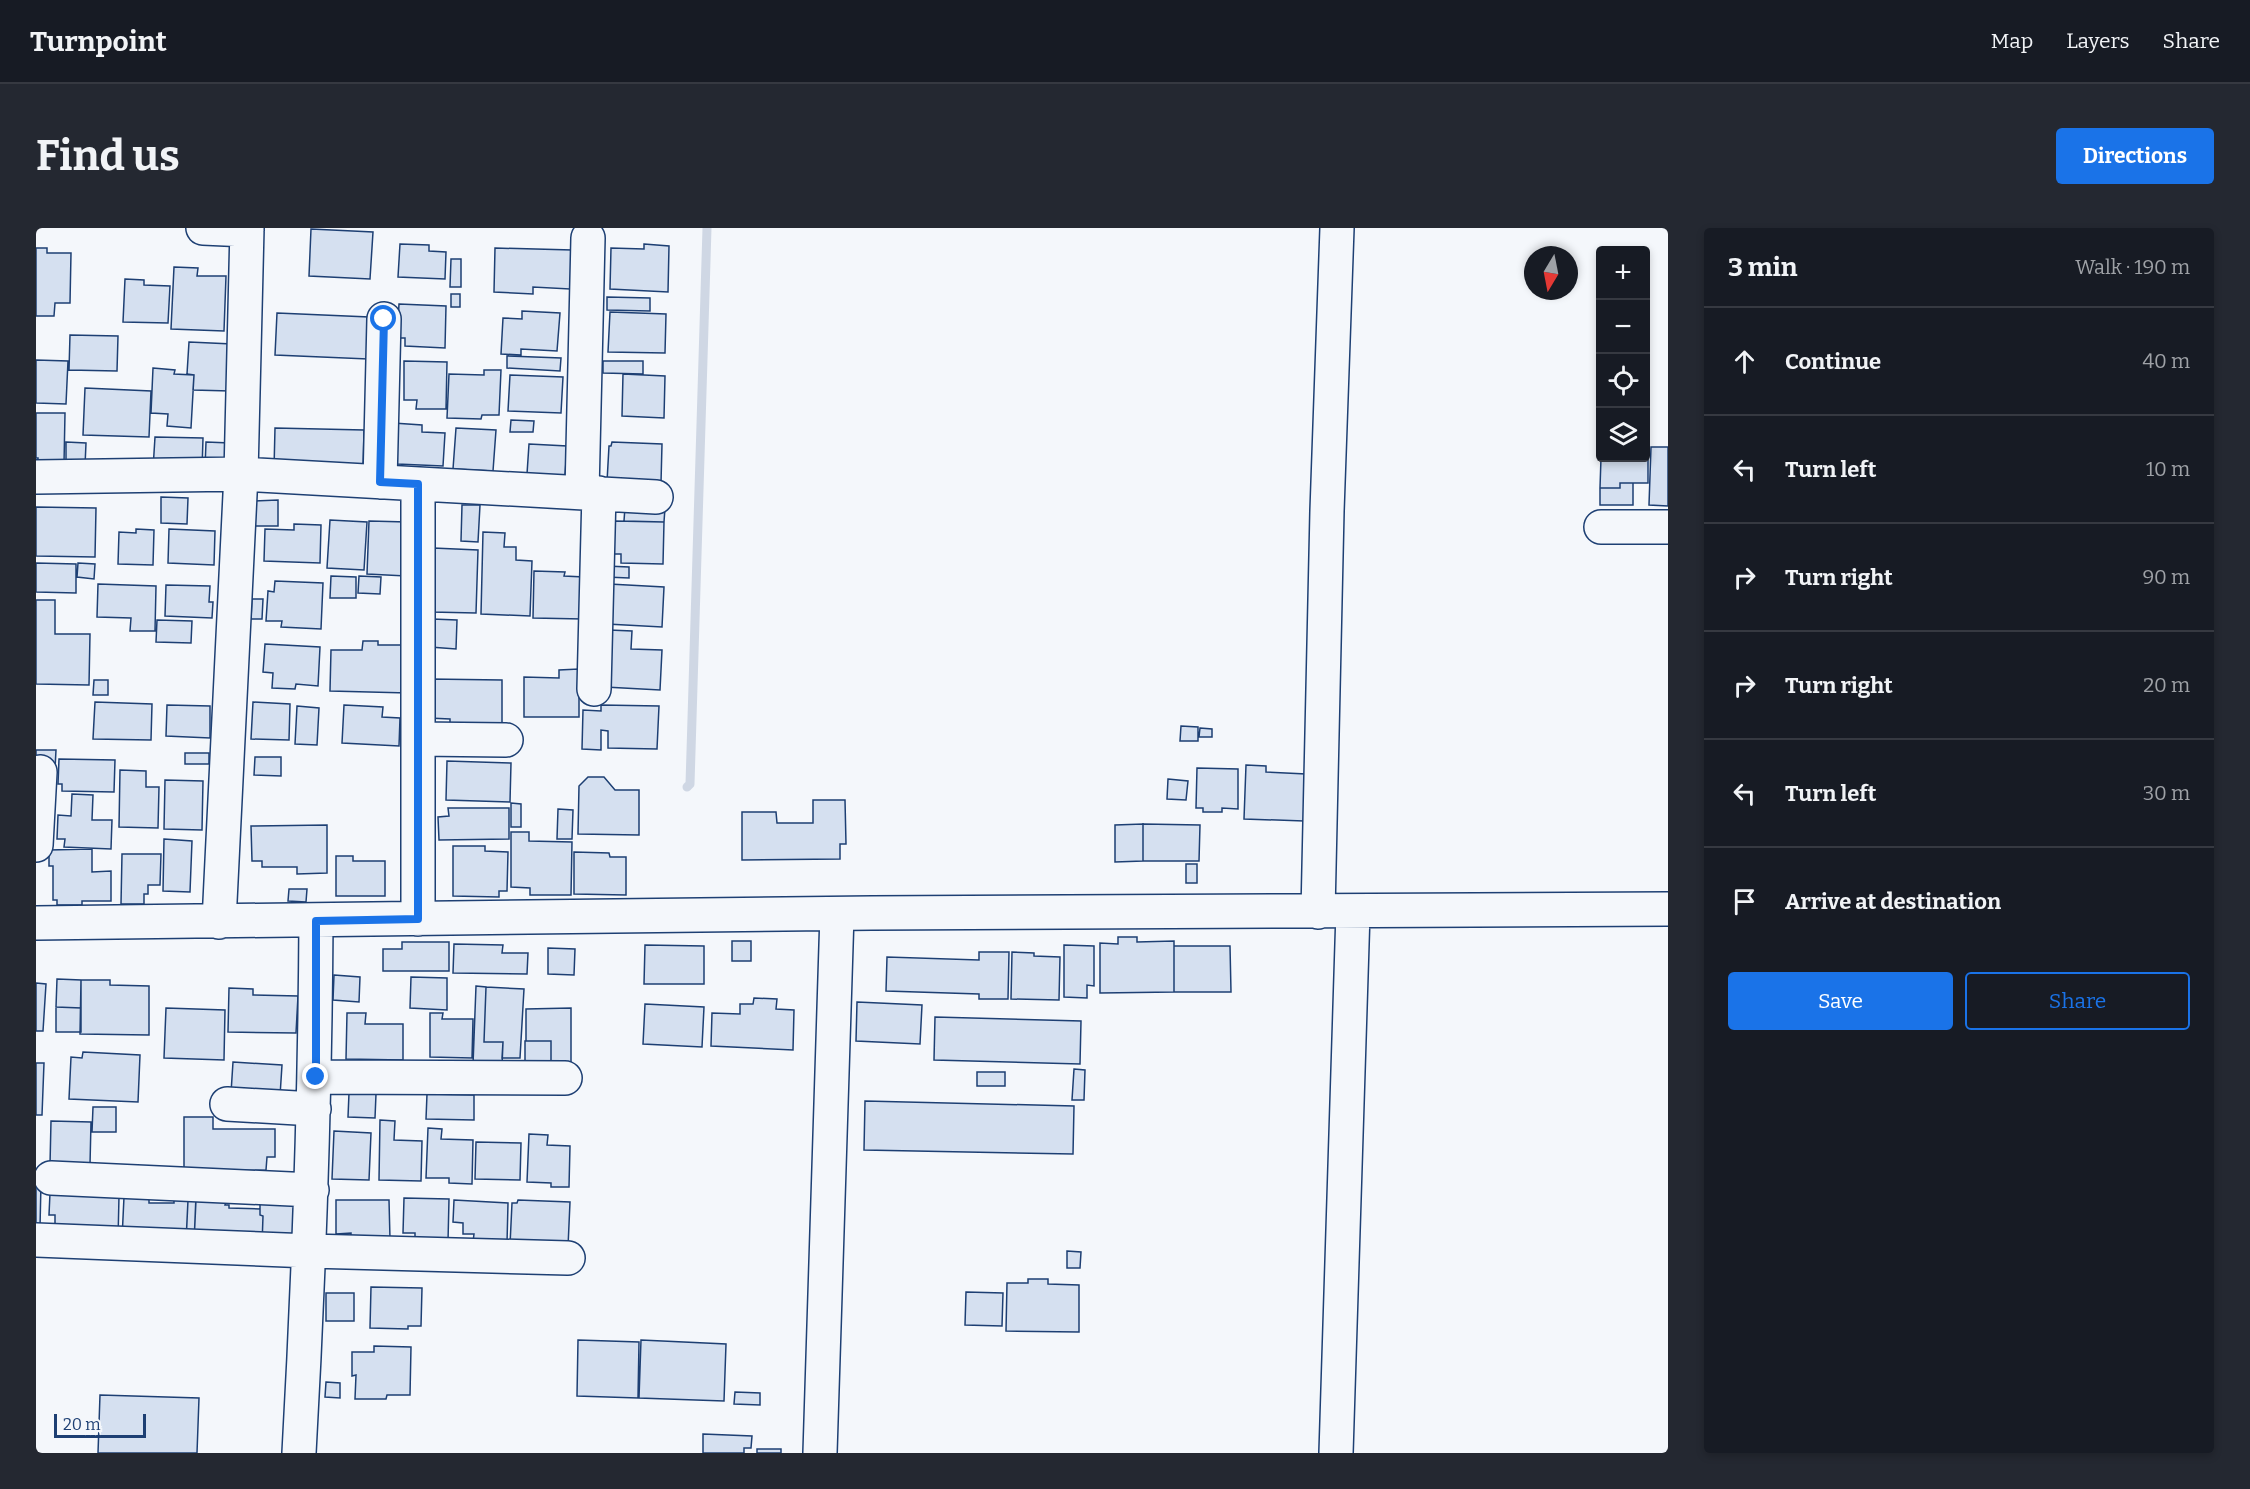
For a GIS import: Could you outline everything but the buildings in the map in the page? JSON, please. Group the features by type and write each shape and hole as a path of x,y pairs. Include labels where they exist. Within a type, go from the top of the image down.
{"street":[{"path":"203,228 247,229 241,474 219,922"},
{"path":"1318,912 1337,228"},
{"path":"588,238 594,689"},
{"path":"380,482 384,319"},
{"path":"36,477 241,474 656,497"},
{"path":"418,484 418,919"},
{"path":"1601,527 1668,527"},
{"path":"418,739 506,740"},
{"path":"36,845 40,772"},
{"path":"36,923 837,914 1668,909"},
{"path":"1336,1453 1353,912"},
{"path":"820,1453 837,914"},
{"path":"299,1453 312,1190 316,921"},
{"path":"227,1104 315,1093 565,1078"},
{"path":"51,1178 312,1190"},
{"path":"36,1240 568,1258"}],"waterway":[{"path":"687,787 690,784 707,228"}],"route":[{"path":"316,1077 316,921 418,919 418,484 380,482 384,319"}]}
